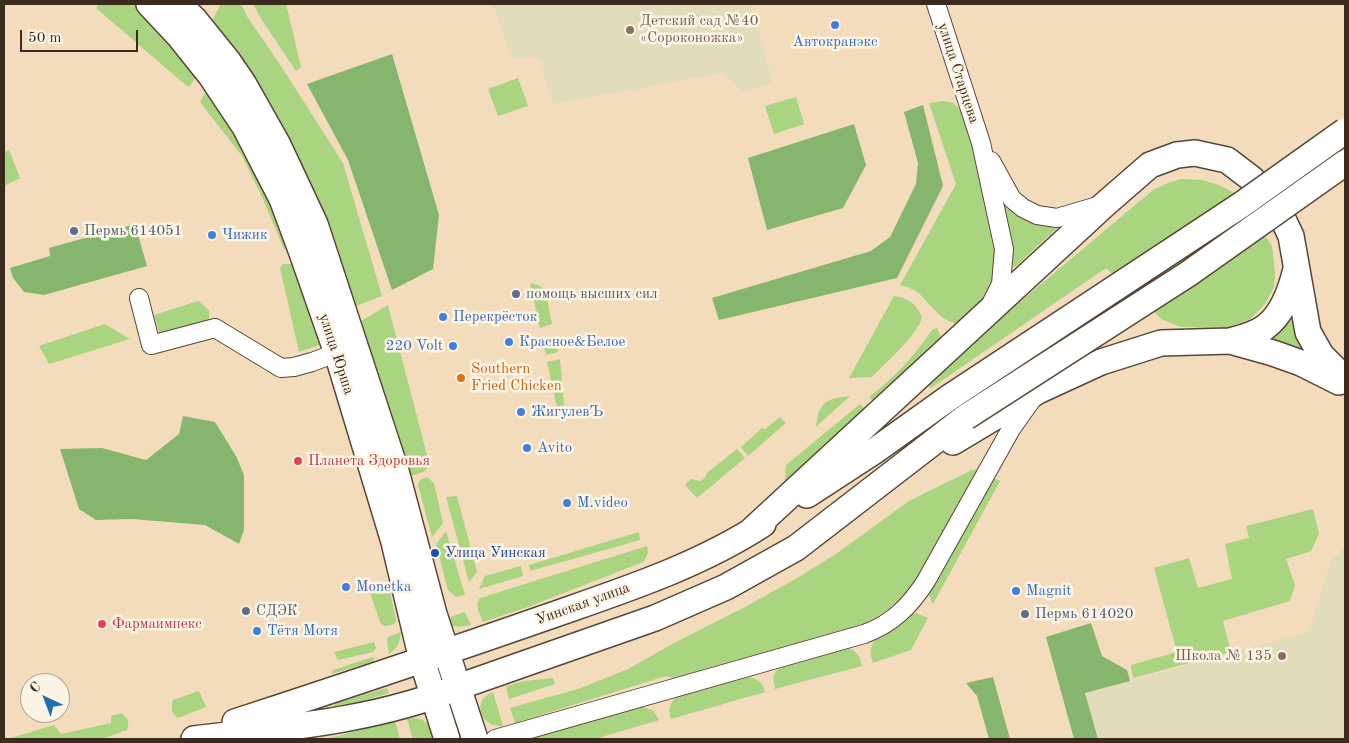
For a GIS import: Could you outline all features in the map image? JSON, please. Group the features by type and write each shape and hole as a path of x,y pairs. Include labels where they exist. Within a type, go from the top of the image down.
{"main road":[{"name":"улица Юрша","path":"149,4 179,36 212,76 245,127 282,199 302,252 346,349 396,471 434,614 475,739"},
{"name":"улица Юрша","path":"179,4 195,20 228,61 260,112 278,145 315,224 422,660 447,739"},
{"name":"Уинская улица","path":"183,739 446,652 636,585 699,559 750,532 873,452 950,397 1241,205 1345,131"},
{"path":"750,532 1104,204 1150,164 1176,155 1194,153 1227,160 1252,179 1281,215 1292,236 1308,332 1321,355 1345,379"},
{"path":"194,739 331,721 433,698 458,687 655,618 726,587 796,548 966,417 1188,274 1345,163"},
{"path":"875,488 1038,391 1101,362 1161,343 1230,341 1248,336 1264,328 1278,314 1288,296 1296,265"},
{"path":"1230,341 1273,353 1302,364 1345,387"}],"street":[{"name":"улица Старцева","path":"936,4 981,143"},
{"path":"981,143 1012,199 1023,208 1037,215 1057,218 1104,204"},
{"path":"981,143 1004,249 1001,284 987,311"},
{"path":"138,298 151,345 215,328 281,368 294,367 346,349"},
{"path":"495,739 864,634 890,622 914,600 1011,429 1038,391"}],"shaded area":[{"name":"Детский сад №40 «Сороконожка»","path":"493,4 750,4 773,83 744,92 723,73 554,104 538,57 512,59"},
{"name":"Школа № 135","path":"1345,547 1345,739 1098,739 1085,693 1309,632 1331,561"}],"green space":[{"path":"99,4 134,4 141,9 198,74 189,87 96,8"},
{"path":"221,4 241,4 248,18 343,163 382,296 353,307 312,187 284,130 213,25 213,19"},
{"path":"253,4 286,4 301,67 296,71 260,17"},
{"path":"392,54 439,215 433,269 392,290 348,160 307,84"},
{"path":"518,78 528,106 498,116 488,89"},
{"path":"207,90 261,170 287,248 284,249 242,156 200,102"},
{"path":"796,97 804,124 774,134 765,106"},
{"path":"943,101 954,103 963,113 999,245 998,272 985,298 958,323 945,319 918,293 911,288 900,285 956,184 929,103"},
{"path":"923,105 943,186 897,278 719,320 712,298 871,251 890,237 916,184 918,163 904,112"},
{"path":"854,124 866,165 843,208 767,230 748,158"},
{"path":"9,150 20,178 4,186 4,153"},
{"path":"1181,179 1203,180 1221,186 1236,194 1272,246 1275,273 1274,287 1265,304 1250,319 1226,328 1181,327 1163,320 1106,268 931,388 928,386 1009,311 1153,190"},
{"path":"1001,199 1022,217 1057,228 1015,267 1012,266"},
{"path":"135,224 147,266 44,295 24,292 13,278 10,268 50,256 49,248"},
{"path":"283,264 298,264 322,344 299,352 280,268"},
{"path":"530,283 538,285 545,290 552,324 540,328"},
{"path":"894,296 904,298 915,305 922,318 918,326 900,349 872,377 849,378"},
{"path":"198,301 209,310 209,321 160,335 154,315"},
{"path":"388,305 428,459 427,469 411,476 396,447 358,323"},
{"path":"1294,305 1310,352 1254,342"},
{"path":"105,324 130,339 49,364 39,346"},
{"path":"937,328 941,337 937,344 877,405 869,397 895,374 932,330"},
{"path":"555,337 558,352 546,355 542,341"},
{"path":"560,359 564,405 557,407 547,362"},
{"path":"850,396 816,427 819,412 825,403 835,398"},
{"path":"860,404 868,412 785,481 786,465"},
{"path":"183,416 215,422 236,456 244,475 244,530 239,544 205,525 132,519 96,520 79,509 60,449 102,448 146,460 179,434"},
{"path":"780,417 786,423 748,456 741,447 762,428 765,429"},
{"path":"737,449 745,458 697,498 685,485 691,479 700,481 704,479 707,473"},
{"path":"979,469 938,546 913,584 886,611 876,617 853,628 828,636 676,679 666,676 515,723 510,708 581,688 628,669 797,578 836,554 909,501 972,470"},
{"path":"990,476 1000,481 933,604 929,596 931,589"},
{"path":"427,477 434,483 443,523 432,537 418,485 420,480"},
{"path":"457,496 477,572 469,582 446,497"},
{"path":"1313,509 1319,534 1311,551 1286,559 1295,585 1290,601 1223,621 1231,652 1133,678 1131,665 1177,652 1154,568 1189,558 1198,588 1232,579 1225,544 1249,538 1246,526"},
{"path":"446,531 465,595 456,597 448,590 436,545"},
{"path":"639,532 640,540 530,571 529,565"},
{"path":"647,546 647,555 643,562 528,607 483,622 479,613 478,601 480,598"},
{"path":"521,566 523,576 479,589 485,576"},
{"path":"389,586 396,620 395,624 386,626 380,622 370,593"},
{"path":"465,612 471,625 453,626 444,619"},
{"path":"916,613 928,618 911,650 873,663 871,651 876,639 892,626"},
{"path":"1091,623 1102,656 1127,670 1130,681 1085,693 1098,739 1074,739 1046,637"},
{"path":"401,632 398,645 389,654 388,637"},
{"path":"374,642 376,648 373,652 338,660 334,652"},
{"path":"848,648 858,654 862,666 775,689 773,677 777,670 785,665"},
{"path":"373,657 373,662 331,674 333,670"},
{"path":"749,677 760,682 765,692 671,719 670,707 677,697"},
{"path":"993,677 1010,739 989,739 977,696 966,683"},
{"path":"553,678 555,684 509,699 506,686 524,681"},
{"path":"387,688 389,693 337,708 334,706 336,703"},
{"path":"199,691 206,707 178,718 172,710 173,700"},
{"path":"493,692 503,726 489,723 481,713 482,701"},
{"path":"643,707 654,711 659,720 595,739 529,739 636,708"},
{"path":"121,713 128,720 127,730 102,739 7,739 54,725 61,734 111,723 111,716"},
{"path":"407,719 421,719 431,726 434,739 413,739"},
{"path":"395,721 400,739 326,739"}],"place":[{"name":"Автокранэкс","path":"835,25"},
{"name":"Детский сад №40 «Сороконожка»","path":"630,30"},
{"name":"Пермь 614051","path":"74,231"},
{"name":"Чижик","path":"212,235"},
{"name":"помощь высших сил","path":"516,294"},
{"name":"Перекрёсток","path":"443,317"},
{"name":"Красное&Белое","path":"509,342"},
{"name":"220 Volt","path":"453,346"},
{"name":"Southern Fried Chicken","path":"461,378"},
{"name":"ЖигулевЪ","path":"521,412"},
{"name":"Avito","path":"527,448"},
{"name":"Планета Здоровья","path":"298,461"},
{"name":"M.video","path":"567,503"},
{"name":"Улица Уинская","path":"435,553"},
{"name":"Monetka","path":"346,587"},
{"name":"Magnit","path":"1016,591"},
{"name":"СДЭК","path":"246,611"},
{"name":"Пермь 614020","path":"1025,614"},
{"name":"Фармаимпекс","path":"102,624"},
{"name":"Тётя Мотя","path":"257,631"},
{"name":"Школа № 135","path":"1282,656"}]}
